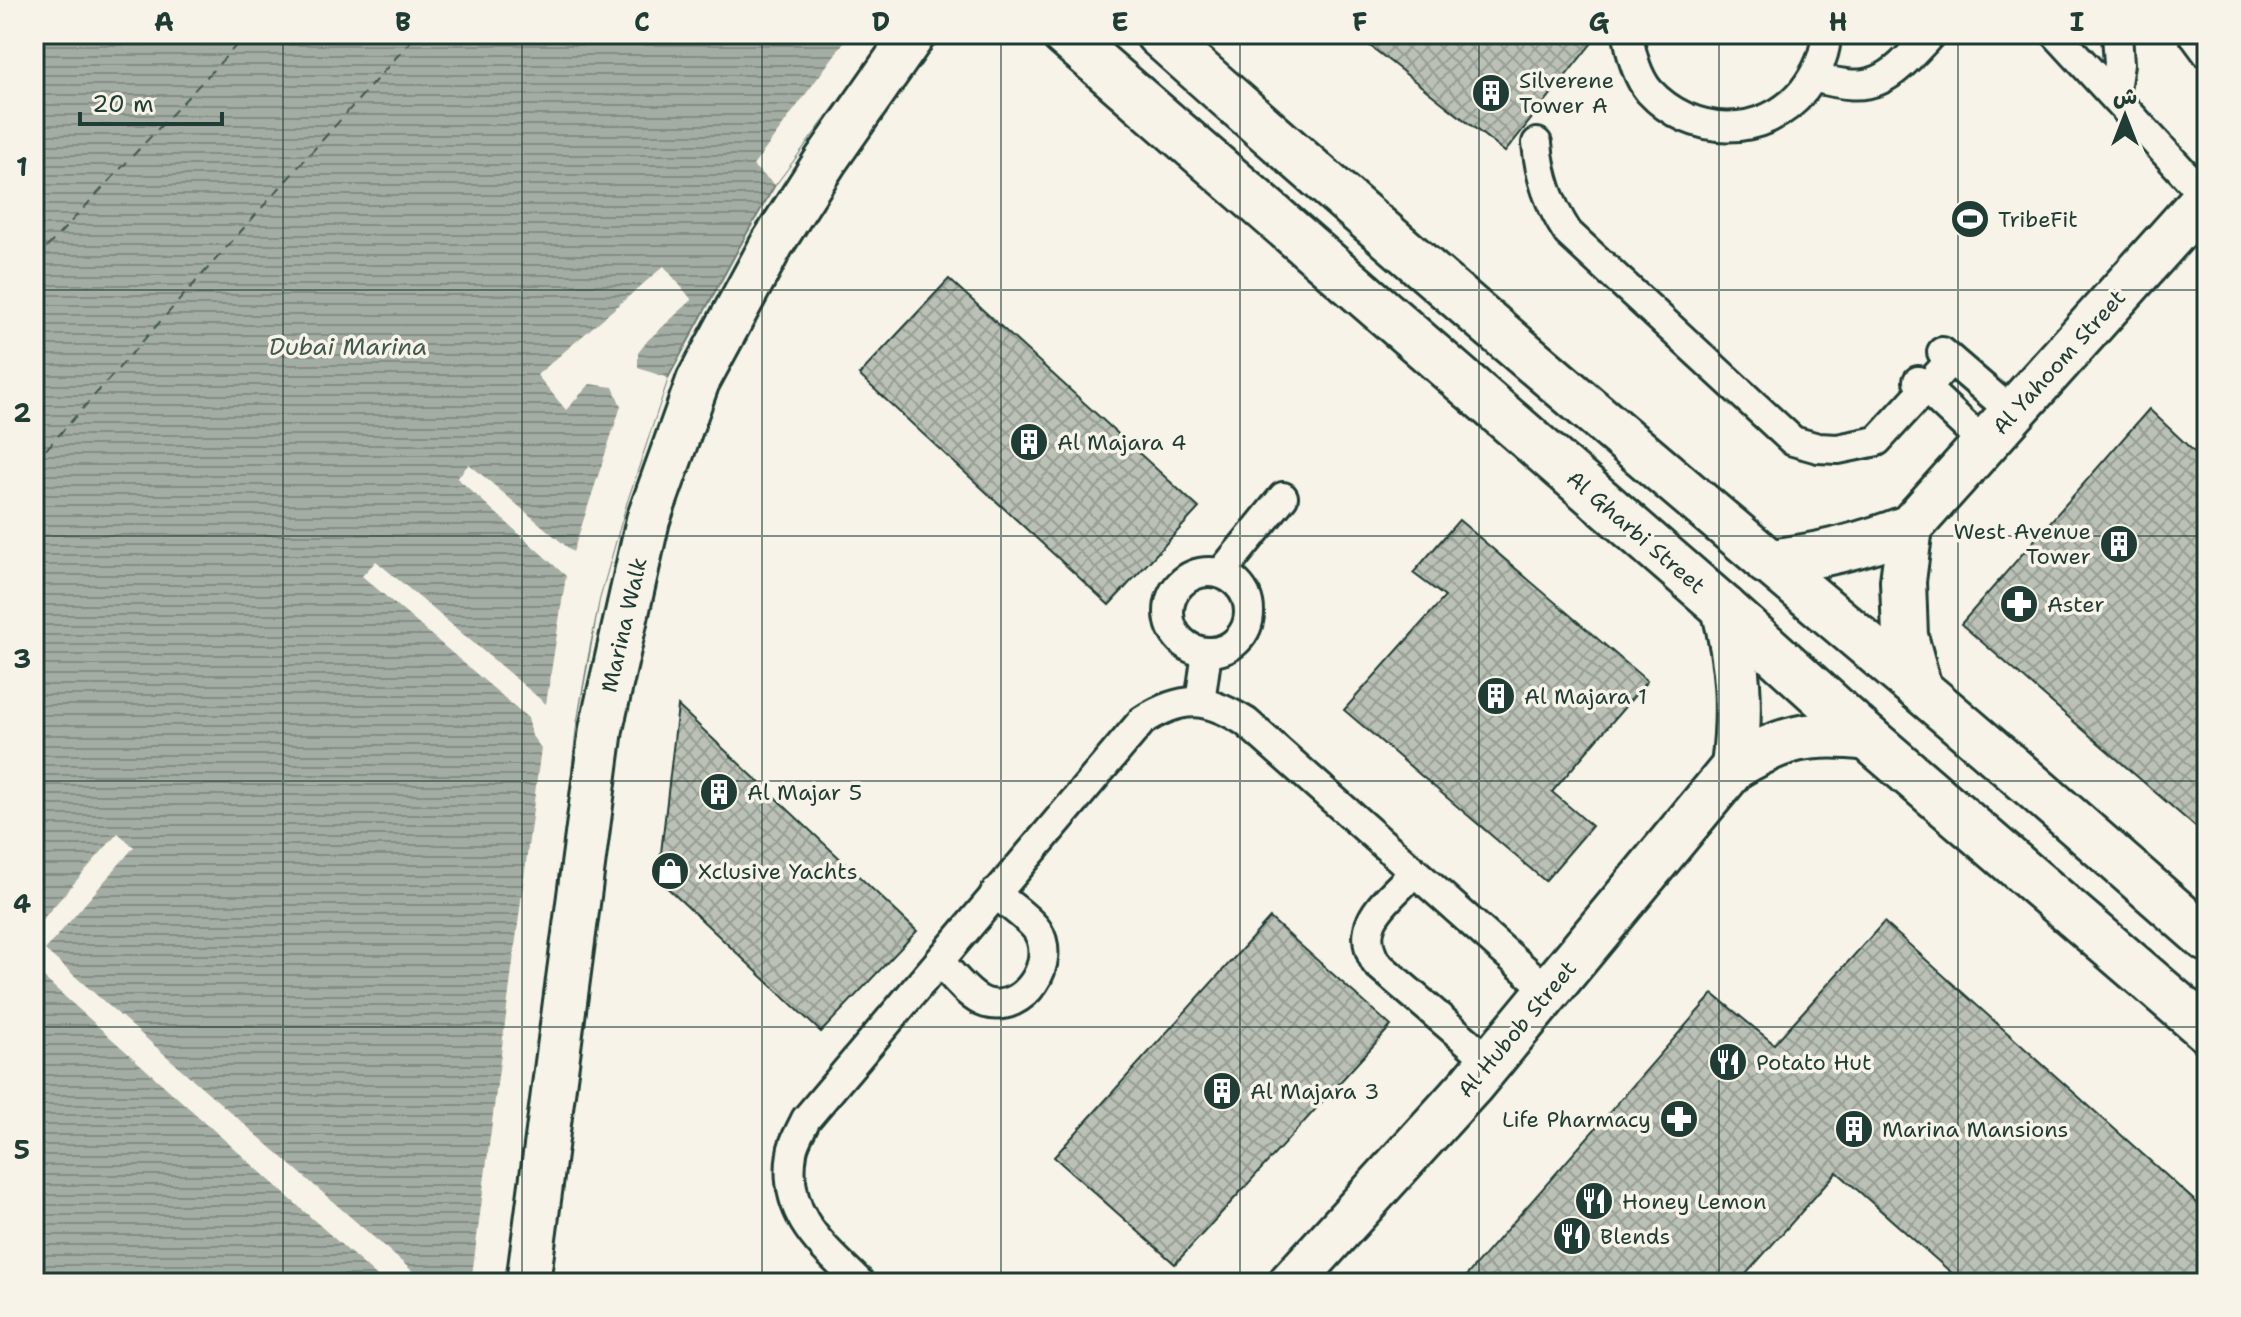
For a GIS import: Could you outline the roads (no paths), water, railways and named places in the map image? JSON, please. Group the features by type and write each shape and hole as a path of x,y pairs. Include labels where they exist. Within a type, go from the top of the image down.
{"street":[{"name":"Marina Walk","path":"528,1283 601,729 648,520 705,367 780,232 914,34"},
{"name":"Al Gharbi Street","path":"1064,34 1724,608 1868,738 2207,1030"},
{"path":"1158,34 1263,128 1767,562 1919,688 2207,939"},
{"name":"Al Yahoom Street","path":"1767,562 1816,557 1910,527 2207,196"},
{"path":"1910,527 1903,581 1905,636 1919,688"},
{"path":"1724,608 1734,648 1739,688 1739,727 1734,767"},
{"name":"Al Hubob Street","path":"1306,1278 1550,992 1734,767 1764,749 1797,737 1833,734 1868,738"}],"lane":[{"path":"1628,34 1632,60 1647,89 1672,111 1701,125 1734,128 1766,120 1794,102 1814,77 1826,46 1826,34"},
{"path":"1814,77 1837,84 1877,82 1893,74 1931,34"},
{"path":"2056,34 2207,196"},
{"path":"2114,96 2119,64 2117,34"},
{"path":"2193,34 2207,53"},
{"path":"1537,143 1539,168 1546,193 1568,233 1793,441 1818,448 1838,449 1877,441 1946,356 1999,428"},
{"path":"1922,384 1999,428"},
{"path":"1221,573 1283,497"},
{"path":"1204,572 1221,573 1235,581 1246,594 1249,611 1247,627 1237,641 1223,650 1207,652 1190,648 1177,637 1170,622 1170,605 1176,590 1188,578 1204,572"},
{"path":"1200,702 1207,652"},
{"path":"860,1283 822,1246 800,1218 790,1185 792,1151 806,1119 1142,721 1161,709 1178,703 1200,702 1222,707 1246,722 1550,992"},
{"path":"1414,872 1369,923 1367,945 1376,963 1491,1062"},
{"path":"940,962 975,997 986,1003 1006,1004 1026,994 1036,980 1043,946 1037,929 995,893"}],"water":[{"name":"Dubai Marina","path":"34,34 888,34 775,185 747,233 668,378 626,504 599,600 576,725 517,1283 34,1283"}],"place":[{"name":"Silverene Tower A","path":"1491,93"},
{"name":"TribeFit","path":"1970,219"},
{"name":"Al Majara 4","path":"1029,442"},
{"name":"West Avenue Tower","path":"2119,544"},
{"name":"Aster","path":"2019,604"},
{"name":"Al Majara 1","path":"1496,696"},
{"name":"Al Majar 5","path":"719,792"},
{"name":"Xclusive Yachts","path":"670,871"},
{"name":"Potato Hut","path":"1728,1062"},
{"name":"Al Majara 3","path":"1222,1091"},
{"name":"Life Pharmacy","path":"1679,1119"},
{"name":"Marina Mansions","path":"1854,1129"},
{"name":"Honey Lemon","path":"1594,1201"},
{"name":"Blends","path":"1572,1236"}]}
